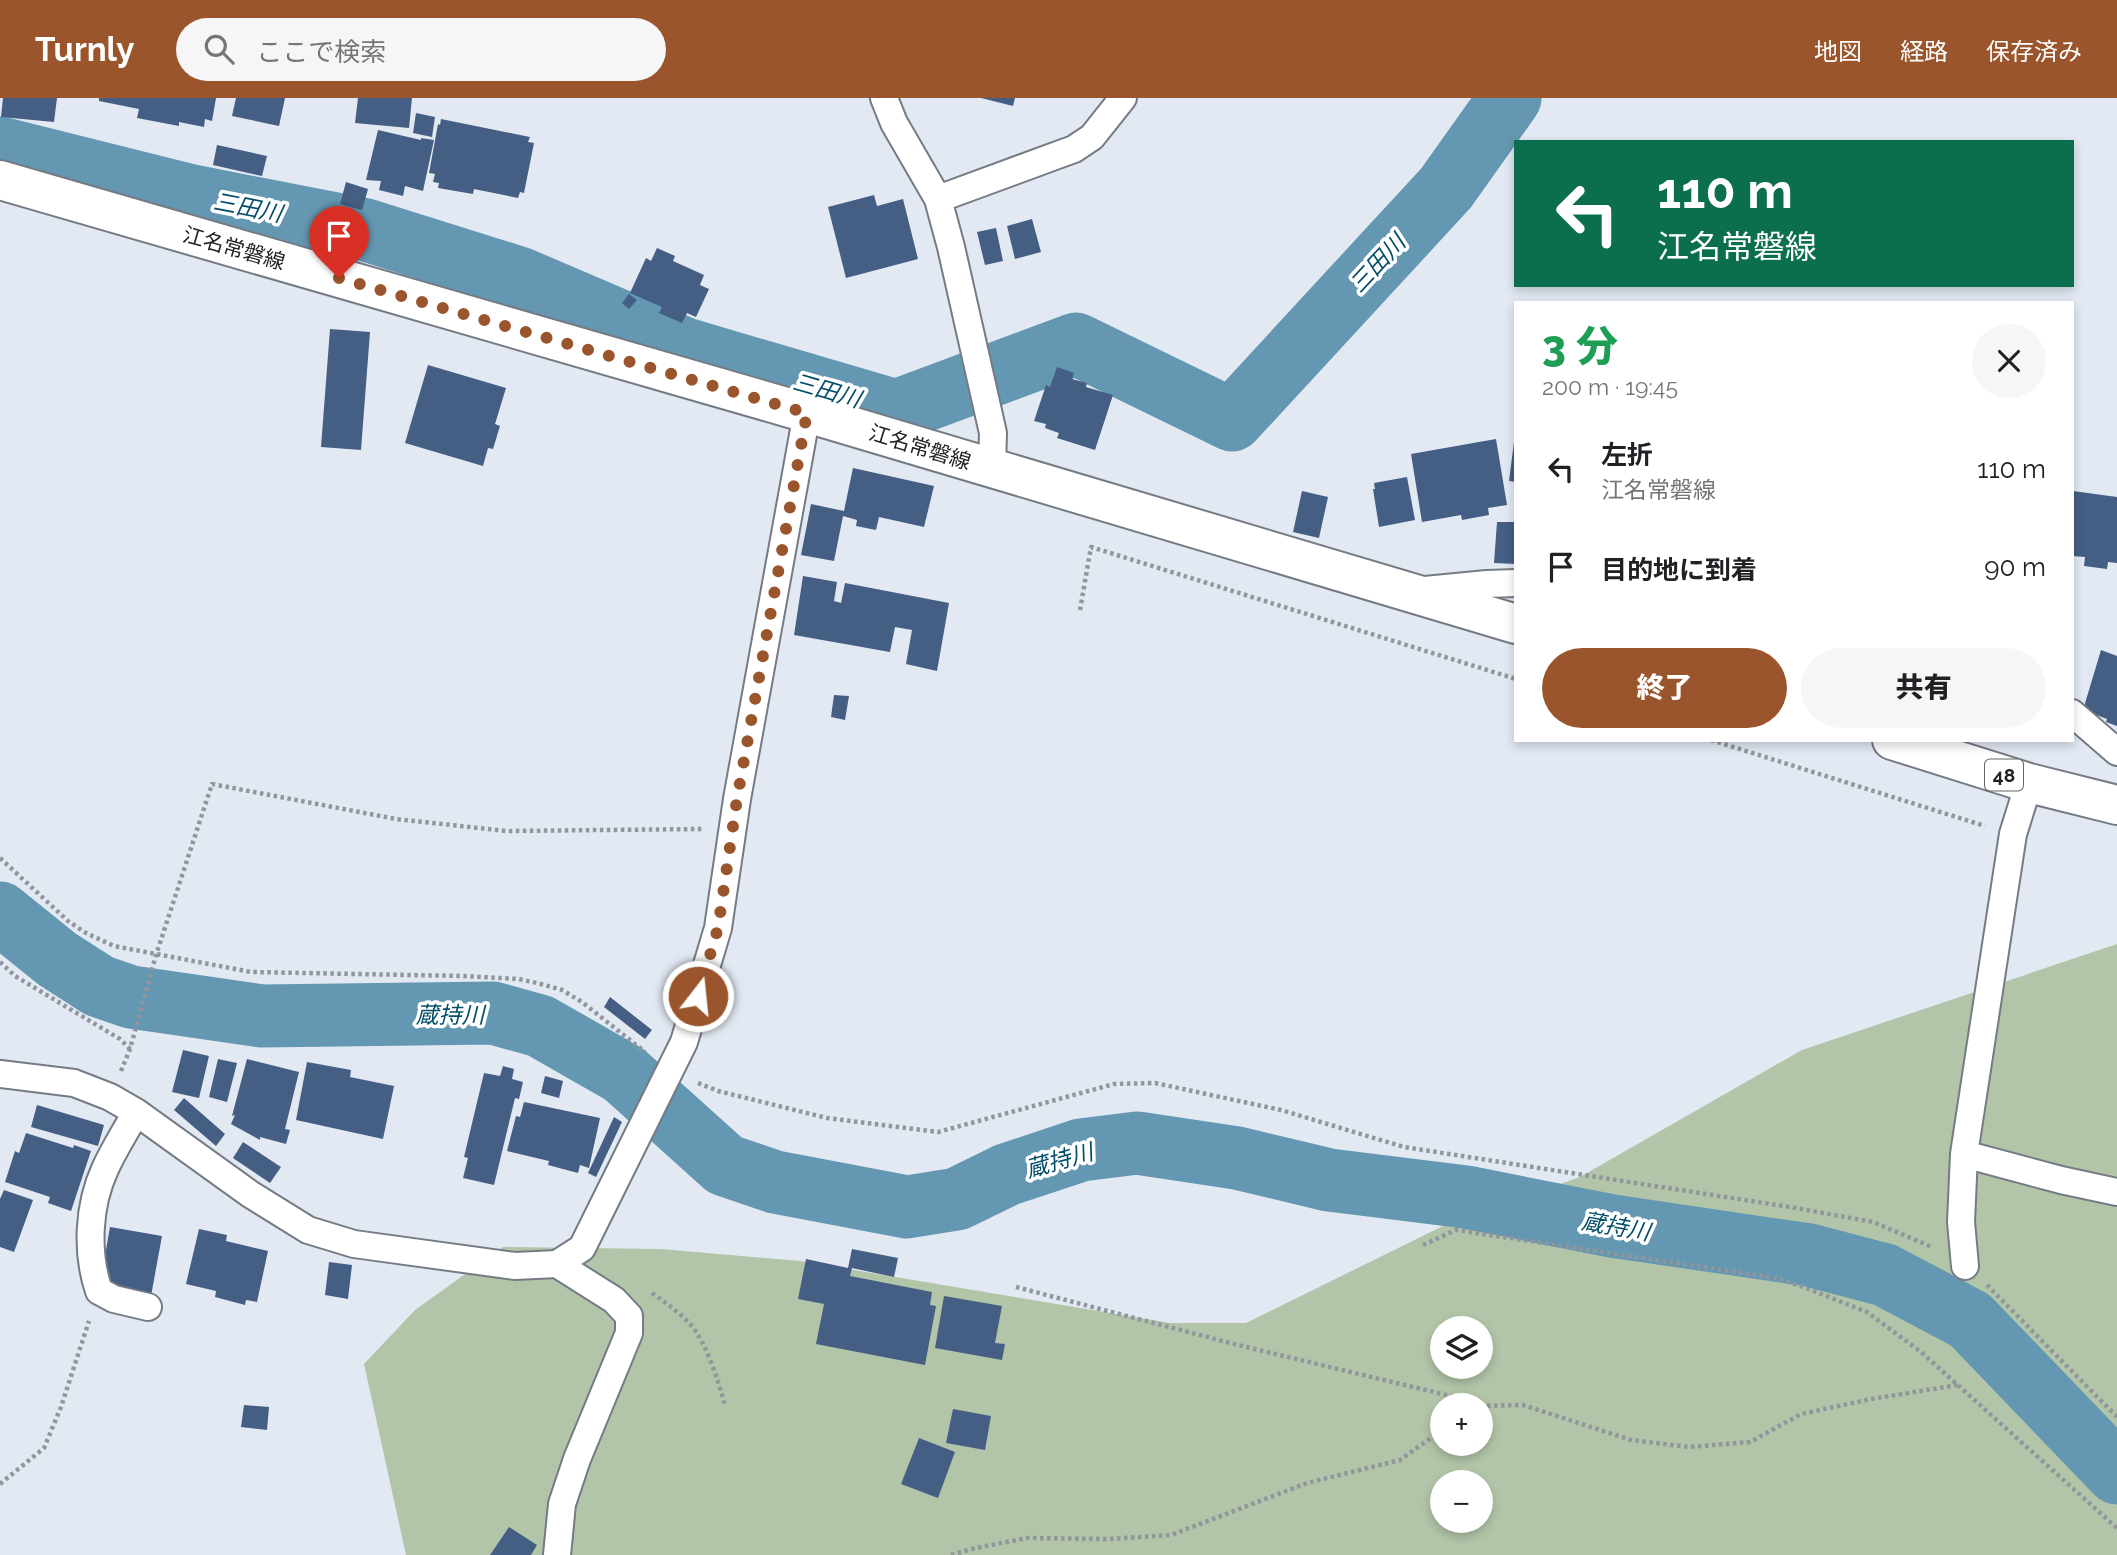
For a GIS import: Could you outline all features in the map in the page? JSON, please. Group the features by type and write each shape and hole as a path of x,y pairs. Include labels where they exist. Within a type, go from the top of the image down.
{"main road":[{"name":"江名常磐線","path":"0,180 807,413 1514,623"},
{"name":"48","path":"1899,742 2029,782 2117,805"}],"street":[{"path":"884,98 894,123 938,199 993,433 992,469"},
{"path":"938,199 1074,149 1092,137 1122,98"},
{"path":"0,1074 74,1083 110,1097 136,1112 250,1194 308,1230 354,1244 515,1266 557,1264 582,1248 684,1042 718,928 807,413"},
{"path":"1409,592 1514,583"},
{"path":"2074,715 2117,751"},
{"path":"1965,1266 1961,1222 1964,1154 2013,834 2029,782"},
{"path":"136,1112 104,1171 94,1205 90,1242 93,1273 99,1291 148,1307"},
{"path":"1964,1154 2117,1192"},
{"path":"557,1264 614,1300 629,1316 629,1333 577,1459 562,1504 557,1555"}],"path":[{"path":"1080,610 1091,547 1514,678"},
{"path":"1717,742 2013,834"},
{"path":"110,1097 130,1049 156,955 212,784 396,819 506,831 733,829"},
{"path":"0,858 68,921 114,946 251,972 463,976 519,979 541,984 562,990 582,1002 647,1054 671,1069 719,1091 827,1118 937,1132 1114,1084 1155,1083 1281,1110 1404,1147 1873,1222 1952,1255 1999,1295 2117,1417"},
{"path":"0,962 15,976 120,1039 130,1049"},
{"path":"1423,1245 1456,1230 1776,1278 1867,1312 1921,1352 2117,1528"},
{"path":"642,1286 676,1310 693,1328 717,1375 725,1406"},
{"path":"1016,1287 1238,1345 1438,1393"},
{"path":"0,1484 44,1448 61,1407 99,1291"},
{"path":"1493,1406 1523,1405 1632,1440 1689,1447 1750,1442 1801,1414 1958,1385"},
{"path":"951,1555 1027,1538 1109,1539 1171,1535 1307,1483 1400,1460 1430,1439"}],"green space":[{"path":"2117,944 2117,1555 406,1555 364,1364 415,1310 503,1247 661,1249 800,1261 1170,1323 1246,1323 1447,1224 1580,1177 1802,1050"}],"building":[{"path":"3,98 57,98 54,122 1,117"},
{"path":"99,98 216,98 212,121 205,119 204,127 179,122 179,126 137,118 139,109 99,101"},
{"path":"236,98 285,98 279,126 232,116"},
{"path":"358,98 412,98 409,128 355,123"},
{"path":"981,98 1015,98 1013,106"},
{"path":"416,113 435,117 432,137 413,133"},
{"path":"441,119 530,137 528,142 534,143 524,193 520,192 518,198 474,189 473,194 438,188 439,183 433,182 435,174 429,173"},
{"path":"378,130 421,140 434,140 423,191 405,186 403,196 379,190 381,181 366,180"},
{"path":"217,145 267,156 262,176 213,165"},
{"path":"346,182 368,189 362,210 340,204"},
{"path":"874,195 877,206 903,199 918,259 846,278 828,207"},
{"path":"1032,219 1041,252 1015,259 1007,226"},
{"path":"996,228 1003,261 985,265 977,232"},
{"path":"657,248 675,256 673,261 704,275 700,285 709,289 696,317 687,313 682,323 659,313 662,307 630,293 646,258 651,261"},
{"path":"629,294 637,300 629,309 622,303"},
{"path":"330,329 370,332 361,450 321,447"},
{"path":"428,365 506,388 495,424 500,426 493,449 488,448 483,466 405,443"},
{"path":"1057,367 1074,373 1072,379 1087,383 1086,387 1113,395 1095,450 1057,438 1059,433 1045,428 1046,424 1034,421 1046,385 1050,387"},
{"path":"1496,439 1507,505 1488,508 1489,515 1462,520 1461,515 1422,522 1411,454"},
{"path":"1514,442 1514,482 1509,481"},
{"path":"853,468 934,486 924,527 879,517 876,530 856,526 857,520 843,516 834,561 801,555 811,504 844,511"},
{"path":"1407,477 1415,520 1379,527 1374,483"},
{"path":"1302,491 1328,497 1319,538 1293,532"},
{"path":"2074,491 2117,497 2117,563 2108,562 2107,569 2084,566 2085,557 2074,556"},
{"path":"1497,522 1514,522 1514,564 1494,563"},
{"path":"803,576 837,582 834,601 841,603 845,583 949,603 937,671 906,664 912,630 895,627 890,652 794,635"},
{"path":"2101,650 2117,656 2117,726 2083,710"},
{"path":"834,695 849,696 845,720 831,717"},
{"path":"610,997 652,1030 645,1039 604,1007"},
{"path":"183,1050 209,1056 199,1098 172,1092"},
{"path":"218,1059 237,1063 227,1102 209,1097"},
{"path":"247,1059 299,1072 285,1129 290,1130 286,1144 260,1137 260,1140 231,1124"},
{"path":"307,1062 351,1070 350,1077 394,1086 383,1139 296,1120"},
{"path":"503,1066 514,1069 512,1079 523,1082 519,1099 515,1098 494,1185 463,1178 468,1158 464,1157 484,1073 500,1076"},
{"path":"545,1076 563,1081 559,1098 541,1093"},
{"path":"184,1098 225,1134 216,1146 174,1110"},
{"path":"524,1102 600,1118 589,1168 580,1165 578,1173 548,1165 549,1161 507,1151 516,1116 520,1117"},
{"path":"37,1105 104,1125 98,1146 31,1127"},
{"path":"614,1117 622,1122 596,1177 588,1173"},
{"path":"26,1133 91,1151 71,1211 48,1203 50,1197 5,1182 15,1151 19,1153"},
{"path":"243,1142 281,1167 270,1183 233,1158"},
{"path":"4,1190 33,1200 14,1252 0,1247 0,1199"},
{"path":"110,1227 162,1236 151,1296 106,1288 101,1278"},
{"path":"199,1229 227,1235 226,1241 268,1251 257,1302 246,1300 245,1305 215,1297 216,1291 186,1284"},
{"path":"852,1249 898,1258 894,1277 852,1268 850,1276 932,1292 930,1305 936,1306 925,1365 816,1344 824,1304 798,1299 806,1259 848,1268"},
{"path":"329,1262 352,1265 348,1299 325,1295"},
{"path":"944,1296 1002,1306 995,1343 1005,1344 1002,1360 935,1348"},
{"path":"244,1405 269,1407 267,1430 241,1427"},
{"path":"953,1409 991,1416 985,1450 946,1443"},
{"path":"919,1438 955,1452 938,1498 901,1484"},
{"path":"509,1527 537,1545 531,1555 490,1555"}],"waterway":[{"name":"三田川","path":"0,148 192,196 366,230 519,278 685,349 896,411 1076,344 1232,420 1446,188 1510,98"},
{"name":"蔵持川","path":"0,913 57,959 99,986 131,997 262,1016 493,1013 540,1026 624,1074 725,1165 775,1182 907,1207 957,1199 1006,1175 1081,1150 1137,1143 1237,1158 1329,1180 1466,1197 1612,1226 1809,1255 1885,1275 1970,1320 2117,1473"}],"route":[{"path":"339,278 807,413 737,799 718,928 698,996"}]}
